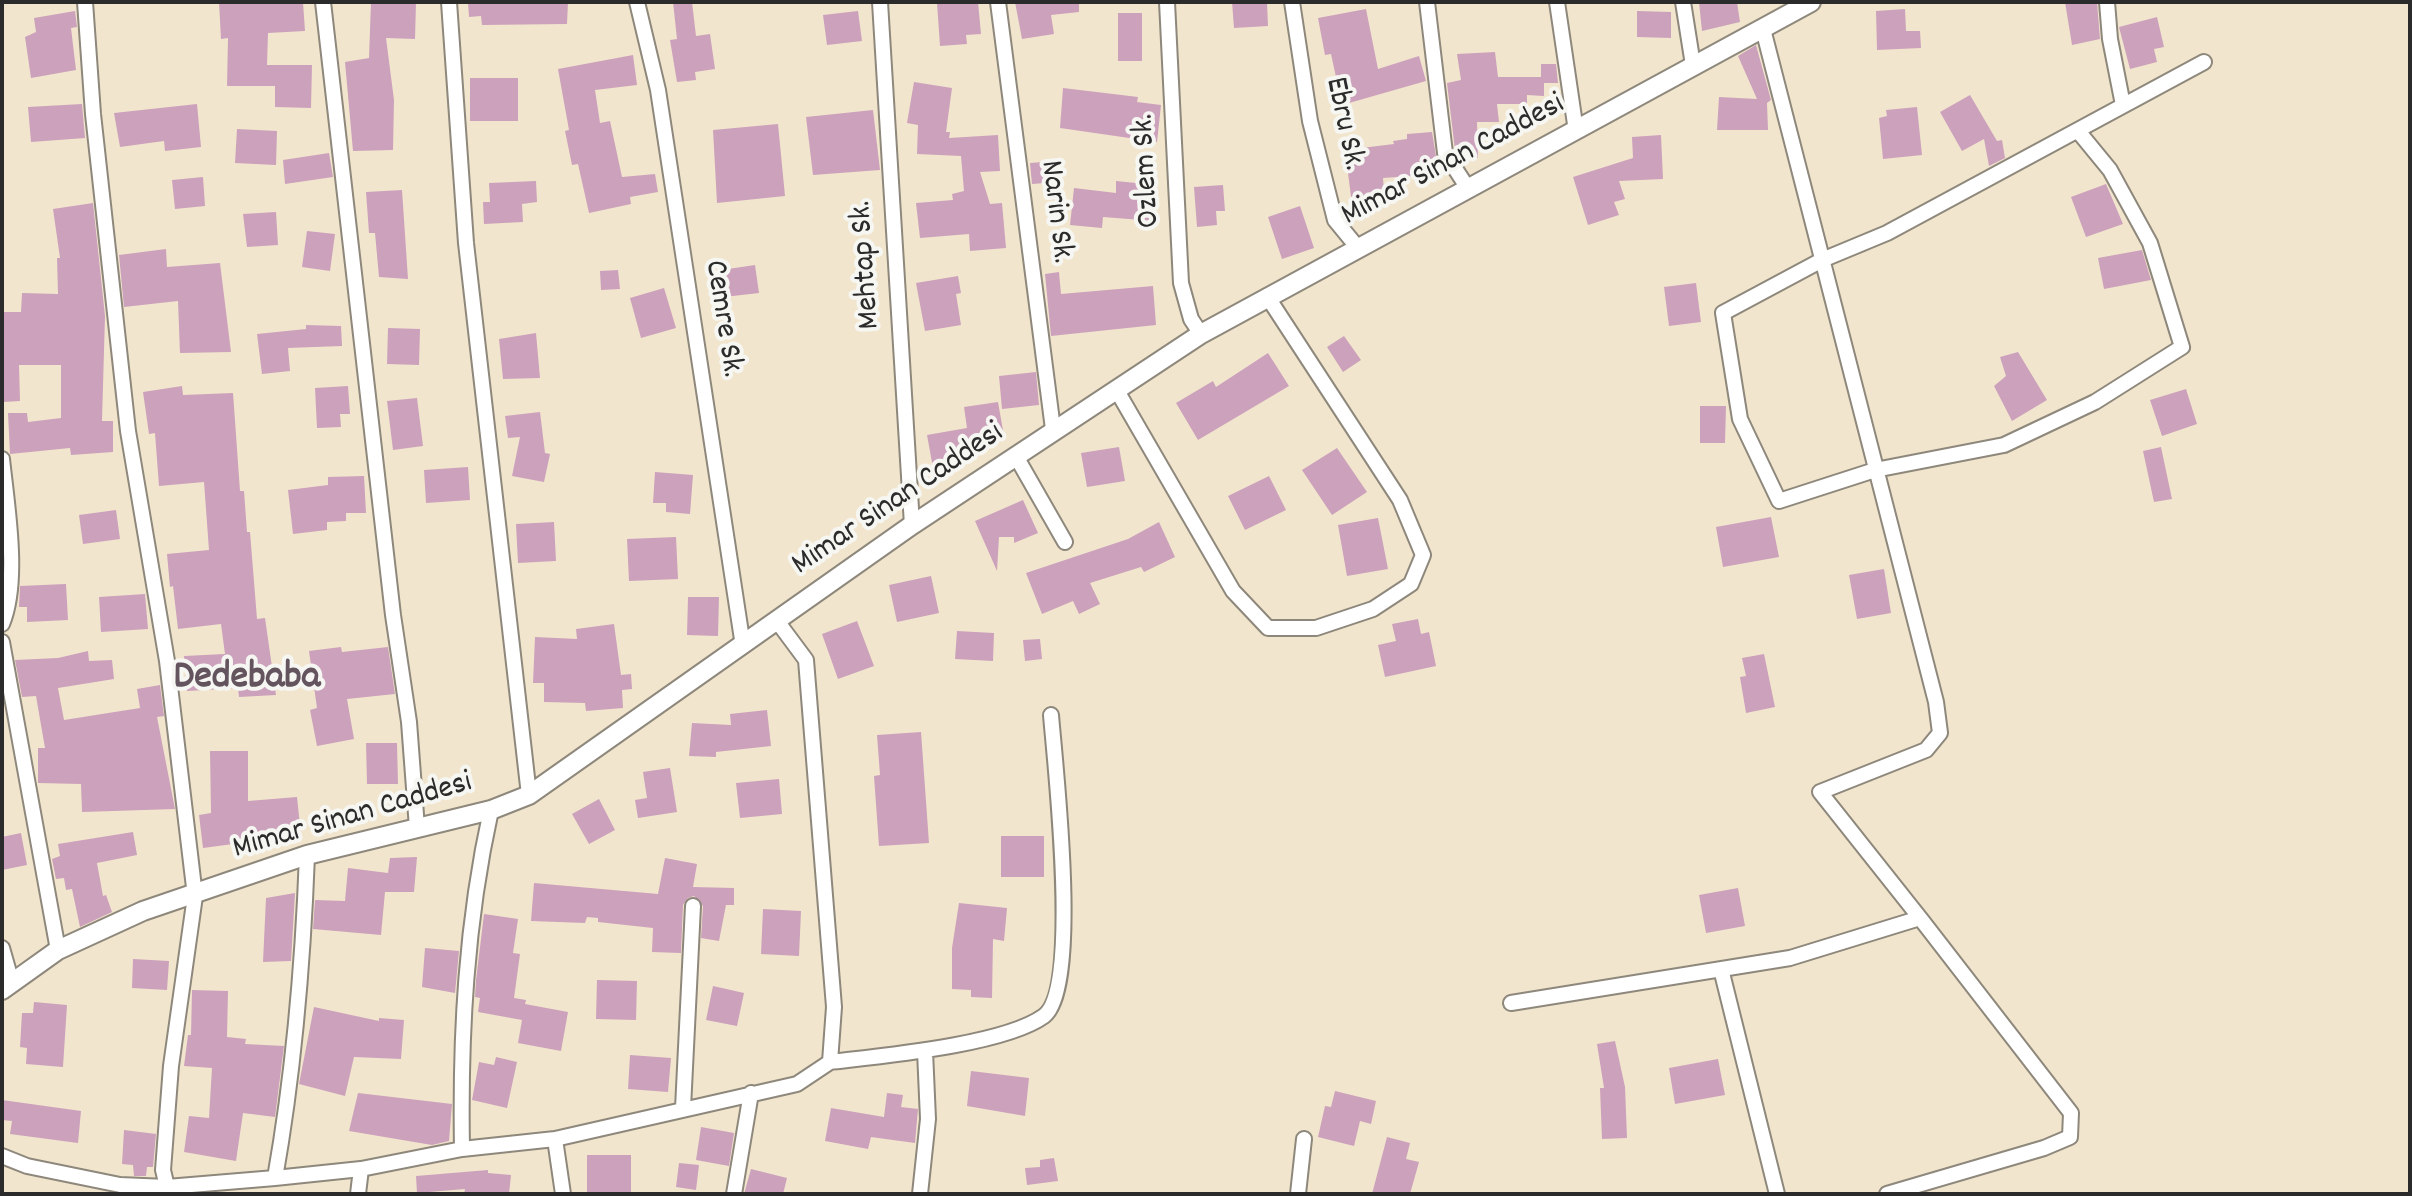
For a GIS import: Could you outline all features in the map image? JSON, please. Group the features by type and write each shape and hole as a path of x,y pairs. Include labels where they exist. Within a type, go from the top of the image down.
{"street":[{"path":"85,2 93,114 128,431 169,675 195,896 171,1066 163,1170 167,1187"},
{"path":"323,2 393,615 409,722 417,828"},
{"path":"449,2 466,243 529,795"},
{"name":"Cemre Sk.","path":"637,2 658,90 743,646"},
{"name":"Mehtap Sk.","path":"880,2 912,525"},
{"name":"Narin Sk.","path":"998,2 1053,429"},
{"name":"Ozlem Sk.","path":"1167,2 1181,283 1191,319 1201,334"},
{"name":"Ebru Sk.","path":"1292,2 1310,121 1335,220 1358,248"},
{"path":"1427,2 1445,153 1469,190"},
{"path":"1557,2 1576,131"},
{"path":"1683,2 1693,65"},
{"name":"Mimar Sinan Caddesi","path":"7,986 58,950 143,911 195,896 307,855 491,810 529,795 912,525 1201,334 1811,2"},
{"path":"2107,2 2110,39 2123,105"},
{"path":"1763,29 1936,702 1940,733 1926,750 1820,792 2071,1113 2070,1137 2044,1148 1887,1194"},
{"path":"2078,131 2110,170 2150,243 2182,347 2095,402 2004,445 1875,470 1779,501 1740,419 1723,313 1822,260 1887,233 2204,62"},
{"path":"1116,389 1233,591 1268,628 1316,628 1373,609 1411,584 1423,555 1400,500 1267,296"},
{"path":"1017,458 1065,542"},
{"path":"2,459 7,506 10,605 2,624"},
{"path":"777,621 806,660 834,1007 830,1062"},
{"path":"2,642 58,950"},
{"path":"2,1156 27,1166 119,1190 361,1169 462,1149 555,1139 797,1084 830,1062 925,1051 1025,1027 1047,1014 1058,991 1065,903 1051,715"},
{"path":"462,1149 463,993 470,920 491,810"},
{"path":"275,1178 302,976 307,855"},
{"path":"683,1108 693,906"},
{"path":"1511,1003 1790,958 1920,918"},
{"path":"2,948 7,986"},
{"path":"1721,969 1777,1194"},
{"path":"920,1194 928,1119 925,1051"},
{"path":"734,1194 751,1093"},
{"path":"555,1139 563,1194"},
{"path":"1298,1194 1304,1139"},
{"path":"358,1194 361,1169"}],"building":[{"path":"219,2 303,2 305,31 268,33 267,65 312,65 311,108 275,107 275,86 227,86 228,38 221,39"},
{"path":"371,2 416,2 415,39 386,38 394,100 393,150 353,151 345,62 369,58"},
{"path":"468,2 568,2 567,24 482,25 481,16 469,17"},
{"path":"673,2 692,2 696,36 710,34 715,69 695,72 696,80 677,82 670,40 677,39"},
{"path":"978,2 981,34 966,35 967,44 940,46 937,3"},
{"path":"1015,2 1079,2 1079,12 1051,15 1054,34 1022,39"},
{"path":"1232,2 1267,2 1268,26 1234,28"},
{"path":"1699,2 1737,2 1740,22 1702,31"},
{"path":"2065,2 2097,2 2100,39 2072,45"},
{"path":"1366,9 1378,69 1419,56 1426,81 1342,105 1331,54 1325,55 1318,18"},
{"path":"1905,9 1906,31 1920,31 1921,48 1877,50 1876,11"},
{"path":"75,11 77,27 71,28 76,70 31,78 25,37 36,32 34,18"},
{"path":"858,11 862,41 827,45 823,15"},
{"path":"1637,11 1671,12 1671,38 1637,37"},
{"path":"1118,13 1142,13 1142,61 1118,61"},
{"path":"2157,17 2164,47 2154,49 2157,62 2130,69 2119,27"},
{"path":"1756,45 1771,100 1767,103 1768,130 1717,130 1719,97 1757,99 1738,56"},
{"path":"1495,52 1498,77 1541,77 1541,64 1556,64 1558,83 1544,83 1544,96 1527,95 1527,104 1497,104 1499,122 1477,122 1478,158 1460,158 1455,150 1447,83 1461,80 1457,54"},
{"path":"633,55 637,85 595,90 600,123 610,121 622,177 655,174 658,192 630,197 631,204 589,213 578,164 572,165 558,69"},
{"path":"470,78 518,78 518,121 470,121"},
{"path":"914,82 952,88 946,132 950,132 949,138 998,135 1000,171 980,172 990,204 1002,203 1006,248 970,251 969,234 920,238 916,203 953,200 952,194 964,191 961,156 917,154 918,125 907,123"},
{"path":"1063,88 1138,97 1137,102 1161,105 1157,142 1060,128"},
{"path":"1970,95 1997,141 2002,140 2005,158 1989,166 1984,139 1962,151 1940,112"},
{"path":"82,104 85,138 31,142 28,107"},
{"path":"197,104 201,147 165,151 164,141 120,147 114,113"},
{"path":"1917,107 1922,155 1883,159 1879,118 1887,116 1886,110"},
{"path":"873,110 880,170 813,175 806,117"},
{"path":"778,124 785,196 717,203 713,130"},
{"path":"237,129 277,131 276,165 235,163"},
{"path":"1432,132 1439,174 1383,178 1384,191 1372,192 1373,201 1352,204 1345,150 1394,144 1393,141 1407,139 1407,134"},
{"path":"1661,135 1663,179 1619,181 1625,199 1614,202 1619,215 1588,225 1573,177 1633,158 1632,137"},
{"path":"329,153 333,177 285,184 283,160"},
{"path":"1056,161 1058,182 1032,184 1030,163"},
{"path":"203,177 205,206 175,209 172,180"},
{"path":"536,181 537,202 522,204 523,222 484,224 483,202 490,202 489,183"},
{"path":"1116,181 1156,185 1154,221 1103,217 1102,228 1070,225 1074,188 1116,193"},
{"path":"2106,184 2123,224 2086,237 2071,197"},
{"path":"1223,185 1225,211 1216,211 1217,225 1197,227 1194,187"},
{"path":"402,190 408,279 379,277 375,233 369,233 366,192"},
{"path":"93,203 105,316 102,421 113,421 113,452 71,455 70,448 10,454 8,413 27,413 28,422 61,418 61,365 19,365 20,401 4,402 2,312 21,312 22,293 58,294 57,258 60,258 53,209"},
{"path":"1300,206 1314,248 1282,259 1268,217"},
{"path":"276,212 278,245 247,247 243,214"},
{"path":"307,231 335,234 330,271 302,267"},
{"path":"166,249 167,267 220,263 231,352 180,353 178,301 124,307 119,255"},
{"path":"2142,250 2151,280 2104,289 2098,258"},
{"path":"755,265 759,293 724,297 721,270"},
{"path":"618,270 620,289 601,290 600,271"},
{"path":"1059,272 1061,294 1153,286 1156,325 1051,336 1045,274"},
{"path":"958,276 961,293 956,294 961,325 925,331 916,283"},
{"path":"1696,283 1701,322 1669,326 1664,287"},
{"path":"664,288 676,328 641,338 630,298"},
{"path":"306,325 341,326 342,346 288,348 290,371 262,374 257,334 306,329"},
{"path":"388,328 420,329 419,365 387,364"},
{"path":"536,333 540,378 503,379 499,339"},
{"path":"1344,336 1361,360 1343,372 1327,347"},
{"path":"2018,352 2047,400 2012,421 1994,386 2006,376 2000,357"},
{"path":"1268,353 1289,386 1198,440 1176,403 1213,381 1216,387"},
{"path":"1036,372 1039,405 1002,409 999,376"},
{"path":"182,386 183,395 233,393 240,491 244,491 247,532 250,532 257,619 265,618 276,695 239,697 238,688 187,691 184,656 225,654 221,624 178,629 173,586 170,587 167,554 209,550 204,482 159,486 155,433 149,434 143,392"},
{"path":"348,386 350,414 340,414 341,427 317,428 315,388"},
{"path":"2186,389 2197,424 2162,436 2150,400"},
{"path":"417,398 423,446 393,450 387,401"},
{"path":"998,402 1004,436 964,442 968,462 933,468 927,435 967,428 964,407"},
{"path":"1700,406 1726,406 1725,443 1700,443"},
{"path":"540,412 545,453 550,454 544,482 512,476 520,437 508,438 505,416"},
{"path":"1119,447 1125,481 1087,487 1081,453"},
{"path":"2161,447 2172,499 2154,502 2143,451"},
{"path":"1337,448 1367,492 1332,515 1302,470"},
{"path":"468,467 470,500 426,503 424,470"},
{"path":"655,472 693,475 690,514 666,512 666,503 653,503"},
{"path":"364,476 366,513 346,513 346,521 327,522 327,530 293,534 288,490 328,485 328,477"},
{"path":"1269,476 1286,510 1245,530 1228,496"},
{"path":"1023,500 1038,533 1014,543 1014,537 999,537 997,571 975,521"},
{"path":"116,510 120,539 83,544 79,515"},
{"path":"1771,517 1779,557 1723,567 1716,527"},
{"path":"1378,518 1388,569 1347,576 1338,525"},
{"path":"554,522 556,561 518,563 516,524"},
{"path":"1159,522 1175,557 1144,572 1141,567 1090,583 1100,604 1079,614 1073,601 1042,614 1026,573 1128,539"},
{"path":"676,537 678,579 629,581 627,539"},
{"path":"1884,569 1891,613 1857,619 1849,575"},
{"path":"931,576 939,613 897,622 889,585"},
{"path":"66,584 68,620 27,622 27,607 19,607 20,586"},
{"path":"145,594 148,629 101,632 99,597"},
{"path":"688,597 719,597 718,636 687,635"},
{"path":"1418,619 1421,634 1429,632 1436,666 1385,677 1378,645 1396,641 1392,624"},
{"path":"857,621 874,666 838,679 822,634"},
{"path":"614,624 621,675 631,674 632,689 622,690 623,708 586,711 585,703 544,702 544,683 533,683 535,637 577,639 576,629"},
{"path":"957,631 994,633 993,661 955,659"},
{"path":"1040,639 1042,659 1025,661 1023,640"},
{"path":"341,647 342,652 388,647 395,694 347,699 354,739 317,746 310,710 317,708 309,651"},
{"path":"88,651 89,661 112,660 114,679 58,688 64,720 140,708 137,689 160,685 164,716 157,717 175,809 82,812 81,784 38,783 38,748 45,748 36,696 22,697 15,660 58,658"},
{"path":"1764,654 1775,707 1746,713 1740,677 1746,676 1742,658"},
{"path":"767,710 771,746 716,752 716,757 689,756 692,723 731,725 730,714"},
{"path":"921,732 929,843 879,846 874,776 880,775 877,735"},
{"path":"366,743 397,743 398,784 367,784"},
{"path":"210,751 248,751 248,801 297,797 301,835 203,848 199,815 211,813"},
{"path":"670,768 677,812 638,818 635,800 647,798 643,772"},
{"path":"779,779 782,814 740,818 736,783"},
{"path":"599,799 615,830 589,844 572,814"},
{"path":"133,832 137,855 97,863 103,896 106,895 112,912 80,927 72,889 66,890 64,878 56,879 52,859 60,856 58,844"},
{"path":"21,833 27,865 2,870 2,837"},
{"path":"1001,836 1044,836 1044,877 1001,877"},
{"path":"417,857 414,892 385,892 381,935 313,929 315,900 345,901 348,868 388,873 390,858"},
{"path":"665,858 697,864 693,887 734,888 734,905 726,905 719,941 701,938 703,906 694,896 683,905 681,953 652,952 653,928 598,922 598,918 587,917 585,923 531,921 534,883 658,894"},
{"path":"1738,888 1745,926 1706,933 1699,895"},
{"path":"295,893 291,961 263,962 266,898"},
{"path":"959,903 1007,908 1004,941 993,939 992,998 971,997 971,990 952,989 952,948"},
{"path":"763,909 801,911 799,956 761,954"},
{"path":"484,914 518,919 513,953 520,954 514,998 526,1000 525,1004 568,1012 561,1051 518,1043 522,1020 478,1012 480,998 475,997 476,980"},
{"path":"425,948 459,951 455,993 422,987"},
{"path":"133,959 169,961 167,990 132,988"},
{"path":"597,980 637,981 636,1020 596,1019"},
{"path":"713,986 744,993 737,1026 706,1020"},
{"path":"192,990 228,991 227,1037 246,1039 245,1044 284,1046 275,1117 243,1113 236,1161 184,1152 189,1116 209,1118 212,1068 184,1066 188,1035 191,1035"},
{"path":"34,1002 67,1005 63,1067 26,1064 27,1048 20,1047 22,1013 33,1013"},
{"path":"314,1007 379,1021 379,1018 404,1020 401,1059 354,1057 345,1096 299,1084"},
{"path":"1615,1041 1625,1087 1627,1138 1602,1139 1600,1088 1604,1088 1597,1044"},
{"path":"630,1055 671,1058 668,1092 628,1089"},
{"path":"496,1057 517,1062 507,1108 472,1100 479,1062 494,1065"},
{"path":"1718,1059 1725,1095 1675,1104 1669,1068"},
{"path":"971,1071 1029,1078 1025,1116 967,1106"},
{"path":"1335,1091 1376,1101 1371,1124 1360,1121 1354,1146 1318,1137 1325,1106 1331,1107"},
{"path":"358,1093 452,1104 449,1141 432,1145 349,1131"},
{"path":"887,1093 903,1095 901,1107 918,1109 915,1143 871,1137 868,1149 825,1141 831,1108 884,1117"},
{"path":"2,1100 81,1111 78,1143 10,1134 12,1121 2,1120"},
{"path":"701,1127 734,1133 729,1166 696,1160"},
{"path":"124,1130 156,1134 153,1167 147,1167 146,1176 134,1176 133,1165 122,1164"},
{"path":"1387,1137 1410,1143 1406,1159 1419,1162 1410,1194 1372,1194"},
{"path":"587,1155 631,1155 631,1194 587,1194"},
{"path":"1054,1158 1058,1181 1027,1185 1025,1168 1040,1167 1040,1160"},
{"path":"679,1163 699,1165 696,1190 676,1187"},
{"path":"751,1169 787,1178 783,1194 744,1194"},
{"path":"488,1170 488,1173 511,1175 509,1194 464,1194 465,1189 417,1193 416,1176"}],"district":[{"name":"Dedebaba","path":"247,681"}]}
